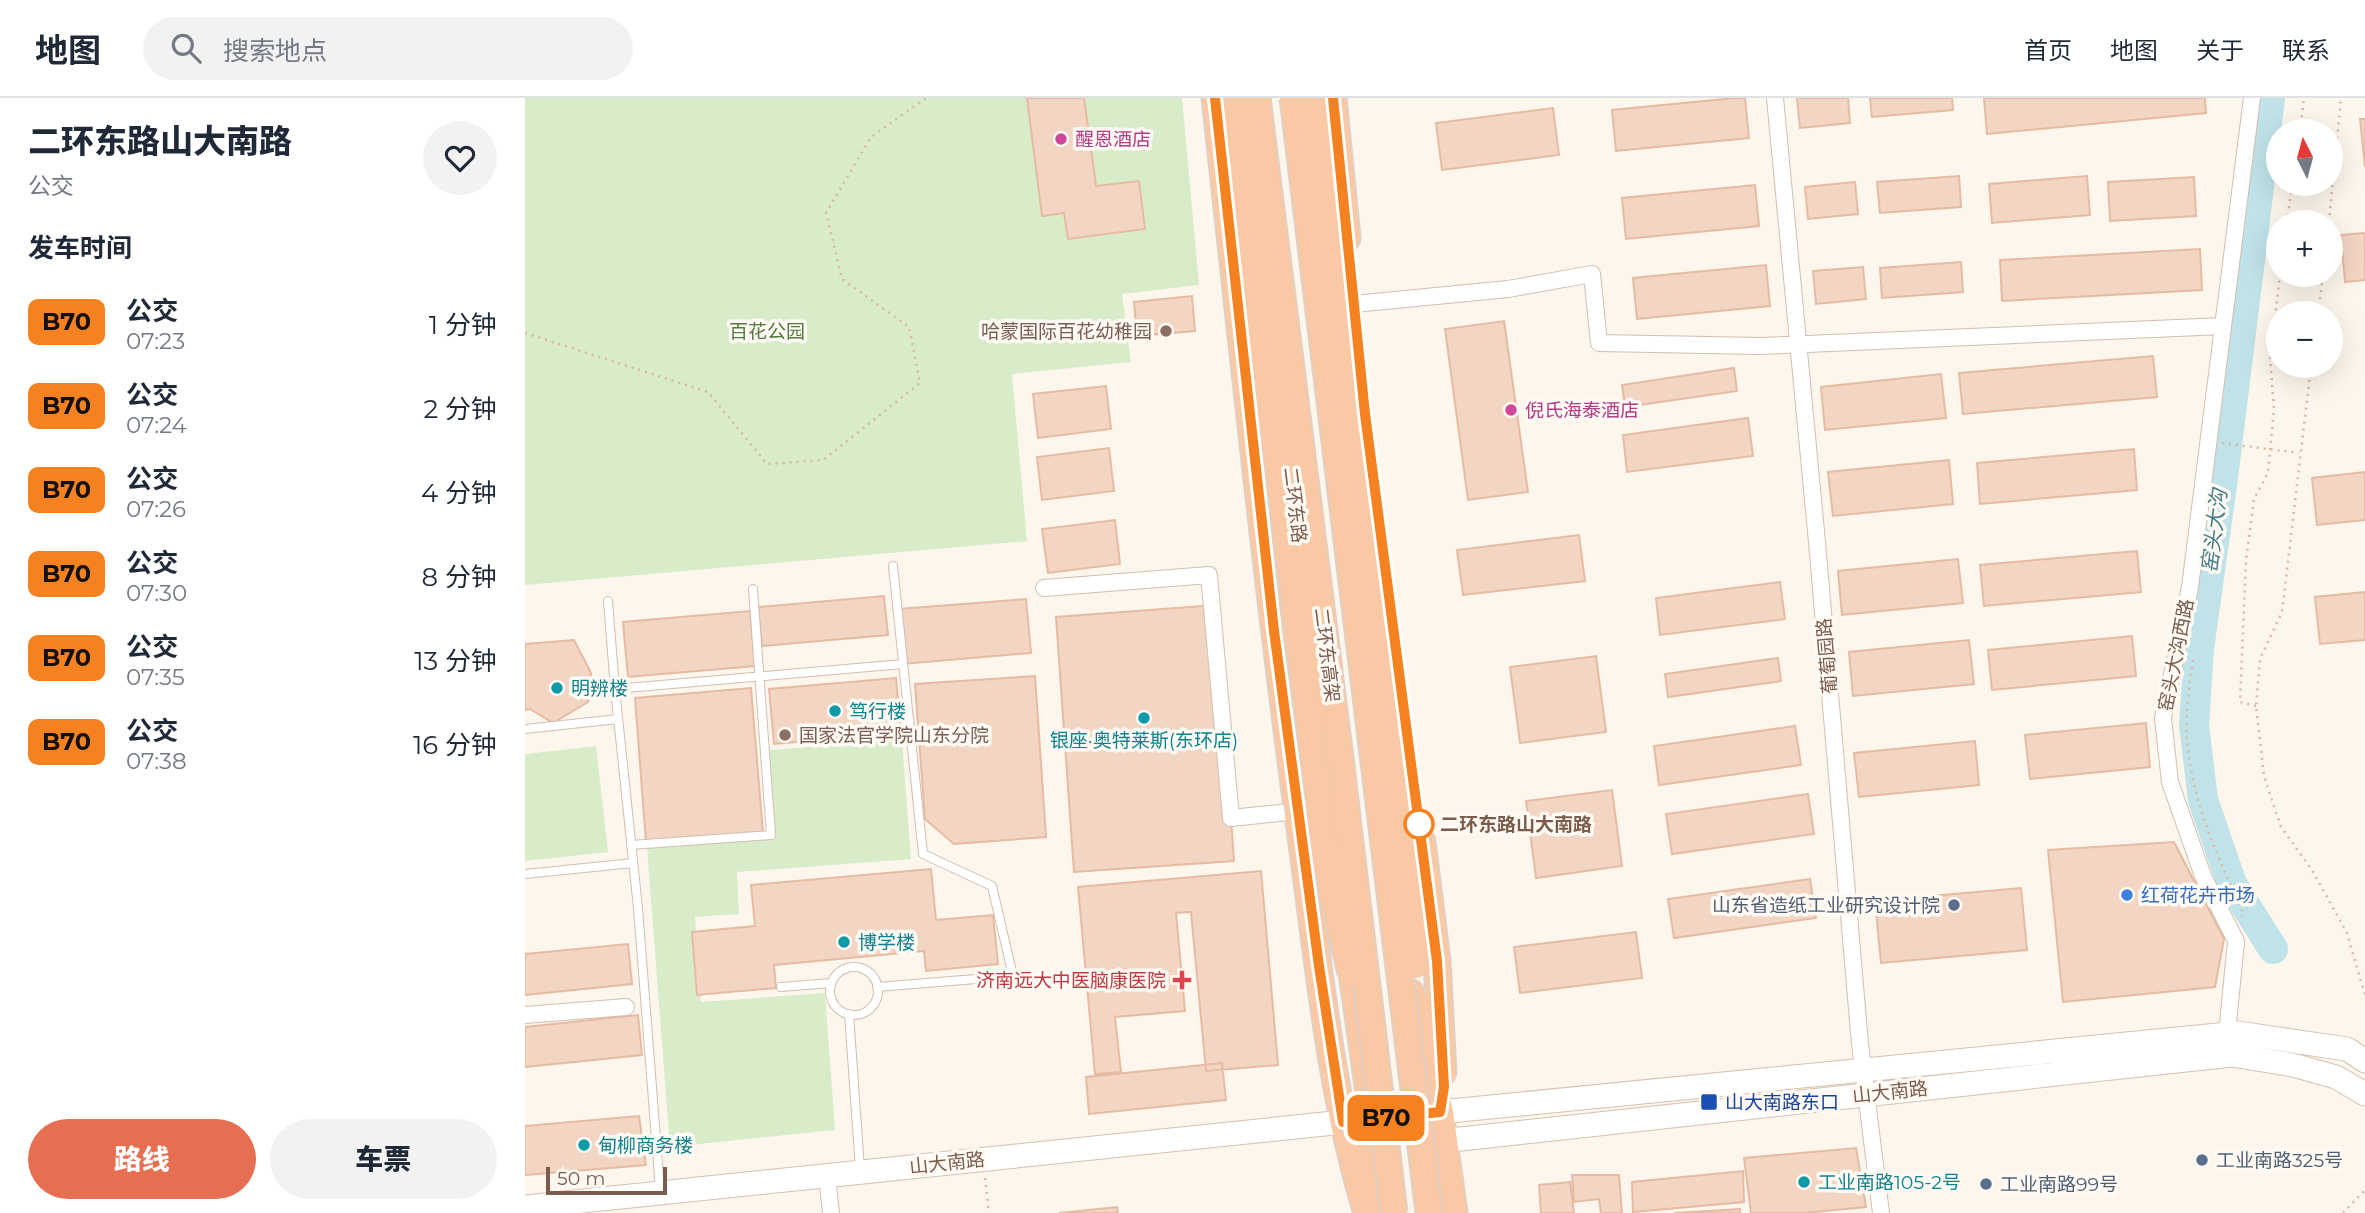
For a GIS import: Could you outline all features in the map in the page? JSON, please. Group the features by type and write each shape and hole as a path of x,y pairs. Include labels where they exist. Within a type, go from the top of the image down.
{"highway":[{"name":"二环东路","path":"1215,98 1274,631 1298,811 1343,1122 1367,1213"},
{"path":"1233,98 1325,852 1376,1113"},
{"name":"二环东路","path":"1244,98 1346,912 1352,979 1369,1093 1376,1113 1378,1213"},
{"name":"二环东高架","path":"1257,98 1337,731 1376,1113 1394,1213"},
{"name":"二环东高架","path":"1293,98 1429,1109 1429,1213"},
{"path":"1301,98 1409,987 1429,1109 1444,1139 1454,1213"},
{"path":"1317,98 1412,858 1429,1109"},
{"path":"1333,98 1365,414 1437,961 1444,1087 1429,1109"},
{"path":"1382,762 1403,703"},
{"path":"1399,902 1437,961"},
{"name":"二环东路","path":"1324,995 1346,912"},
{"name":"二环东路","path":"1313,921 1352,979"}],"main road":[{"name":"山大南路","path":"525,1207 1343,1122 1376,1113 1864,1070 2227,1034 2279,1037 2347,1049 2365,1061"},
{"name":"山大南路","path":"1376,1113 1444,1139 1461,1139 2232,1055 2293,1065 2336,1077 2365,1094"}],"street":[{"name":"葡萄园路","path":"1775,98 1864,1070 1881,1213"},
{"name":"窑头大沟西路","path":"2227,1034 2236,941 2203,876 2170,782 2162,718 2190,587 2252,98"},
{"path":"1354,304 1508,289 1592,274 1599,343 1760,346 2223,326"},
{"path":"1044,588 1209,575 1231,818 1298,811"},
{"path":"525,1015 627,1007"},
{"path":"827,1176 831,1213"}],"lane":[{"path":"877,987 1013,976 992,886 923,853 893,566"},
{"path":"631,845 771,835 753,589"},
{"path":"608,601 661,1193"},
{"path":"615,689 903,664"},
{"path":"525,729 618,719"},
{"path":"525,874 633,863"},
{"path":"856,967 870,973 877,987 877,995 870,1008 857,1014 849,1014 836,1006 830,991 831,983 841,971 856,967"},
{"path":"781,987 831,983"},
{"path":"849,1014 860,1172"}],"path":[{"path":"525,333 708,392 767,464 823,460 920,383 909,327 842,279 826,213 871,137 926,98"},
{"path":"2301,119 2304,98"},
{"path":"2330,210 2341,98"},
{"path":"2256,706 2240,702 2246,560 2254,499 2268,473 2274,410 2270,358 2279,287"},
{"path":"2309,378 2282,612 2260,659 2256,706 2264,776 2281,827 2312,870 2347,933 2365,995"},
{"path":"2219,442 2299,453"},
{"path":"2193,659 2187,738 2193,786 2212,844 2243,913 2233,935"},
{"path":"985,1178 989,1213"},
{"path":"2343,1213 2365,1190"}],"green space":[{"name":"百花公园","path":"525,98 1182,98 1199,285 1122,294 1131,362 1012,374 1027,541 525,585"},
{"path":"902,740 911,859 737,872 739,914 695,917 701,1002 825,993 835,1130 670,1147 647,848 775,838 769,750"},
{"path":"596,746 608,852 525,861 525,754"}],"building":[{"name":"醒恩酒店","path":"1027,98 1084,98 1096,186 1139,181 1145,229 1068,239 1064,213 1042,216"},
{"path":"1745,98 1749,138 1616,151 1612,110"},
{"path":"1797,98 1848,98 1850,123 1800,128"},
{"path":"1870,98 1952,98 1953,110 1872,117"},
{"path":"1984,98 2205,98 2206,113 1987,134"},
{"path":"1553,108 1559,155 1442,170 1436,123"},
{"path":"2360,119 2365,119 2365,167"},
{"path":"1959,176 1961,207 1880,213 1877,182"},
{"path":"2087,176 2090,215 1992,223 1989,184"},
{"path":"2194,177 2196,216 2110,221 2108,182"},
{"path":"1855,182 1858,214 1808,219 1805,187"},
{"path":"1755,185 1759,226 1626,239 1622,198"},
{"path":"2365,233 2365,280 2345,282 2343,235"},
{"path":"2200,249 2202,290 2002,301 2000,260"},
{"path":"1961,262 1963,292 1882,298 1880,268"},
{"path":"1766,265 1770,306 1637,319 1633,278"},
{"path":"1863,267 1866,299 1816,304 1813,271"},
{"path":"1192,296 1195,331 1137,336 1134,302"},
{"path":"1504,321 1528,492 1468,500 1445,329"},
{"path":"2153,356 2157,397 1963,414 1959,373"},
{"path":"1734,368 1737,391 1625,407 1622,385"},
{"path":"1941,374 1946,418 1825,430 1821,387"},
{"path":"1106,386 1111,429 1038,438 1033,394"},
{"path":"1748,418 1753,456 1627,472 1623,435"},
{"path":"1109,448 1114,491 1042,500 1037,457"},
{"path":"2134,449 2137,490 1980,504 1977,463"},
{"path":"1949,460 1953,504 1833,516 1828,472"},
{"path":"2365,472 2365,520 2317,525 2312,478"},
{"path":"1115,520 1120,564 1048,573 1042,529"},
{"path":"1579,535 1585,581 1463,595 1457,550"},
{"path":"2137,551 2141,592 1984,606 1980,565"},
{"path":"1958,559 1963,603 1842,615 1838,571"},
{"path":"1780,582 1785,619 1660,635 1656,598"},
{"path":"2365,592 2365,640 2320,644 2315,597"},
{"path":"884,596 888,635 762,646 758,607"},
{"path":"1026,599 1031,653 903,664 899,609"},
{"name":"银座·奥特莱斯(东环店)","path":"1216,605 1234,861 1074,872 1056,617"},
{"path":"750,611 755,666 628,677 623,622"},
{"path":"2132,636 2136,676 1992,690 1988,650"},
{"name":"明辨楼","path":"574,640 591,673 588,702 553,723 530,709 525,710 525,644"},
{"path":"1969,640 1974,684 1853,696 1849,652"},
{"path":"1596,656 1606,732 1520,743 1510,667"},
{"path":"1778,658 1781,681 1668,697 1665,674"},
{"path":"1035,676 1046,837 954,844 925,819 915,684"},
{"name":"笃行楼","path":"896,678 901,733 774,744 769,689"},
{"path":"751,688 763,833 646,843 635,698"},
{"path":"2146,723 2150,767 2030,779 2025,735"},
{"path":"1795,726 1801,765 1659,785 1654,746"},
{"path":"1975,741 1979,785 1859,797 1854,753"},
{"path":"1612,790 1622,866 1536,878 1526,801"},
{"path":"1808,794 1814,834 1672,854 1666,814"},
{"name":"红荷花卉市场","path":"2174,842 2224,939 2215,987 2063,1002 2048,850"},
{"name":"博学楼","path":"931,869 936,920 993,915 998,964 926,971 924,951 774,965 776,988 697,995 692,932 755,926 751,885"},
{"name":"济南远大中医脑康医院","path":"1261,871 1278,1065 1206,1071 1191,912 1176,913 1185,1011 1115,1017 1121,1072 1095,1074 1078,887"},
{"path":"1810,879 1816,918 1674,938 1668,899"},
{"path":"2021,888 2027,950 1881,963 1875,901"},
{"path":"1636,932 1642,978 1520,993 1514,947"},
{"path":"628,944 632,984 525,995 525,954"},
{"path":"638,1015 642,1055 525,1067 525,1027"},
{"path":"1222,1063 1226,1100 1089,1114 1086,1077"},
{"name":"甸柳商务楼","path":"639,1116 646,1165 525,1175 525,1126"},
{"name":"工业南路105-2号","path":"1856,1148 1866,1207 1804,1213 1751,1213 1744,1158"},
{"path":"1743,1171 1744,1202 1633,1212 1632,1182"},
{"path":"1572,1175 1619,1175 1622,1213 1601,1213 1599,1199 1574,1202"},
{"path":"1570,1182 1574,1213 1541,1213 1539,1185"},
{"path":"1117,1207 1118,1213 1059,1213"},
{"path":"1740,1209 1740,1213 1674,1213"}],"waterway":[{"name":"窑头大沟","path":"2270,98 2199,649 2194,725 2203,800 2232,884 2273,949"}],"bus line":[{"name":"B70","path":"1215,98 1274,631 1343,1122 1440,1112 1444,1087 1437,961 1365,414 1333,98"}],"place":[{"name":"醒恩酒店","path":"1061,139"},
{"name":"哈蒙国际百花幼稚园","path":"1166,331"},
{"name":"倪氏海泰酒店","path":"1511,410"},
{"name":"明辨楼","path":"557,688"},
{"name":"笃行楼","path":"835,711"},
{"name":"银座·奥特莱斯(东环店)","path":"1144,718"},
{"name":"国家法官学院山东分院","path":"785,735"},
{"name":"二环东路山大南路","path":"1419,824"},
{"name":"红荷花卉市场","path":"2127,895"},
{"name":"山东省造纸工业研究设计院","path":"1954,905"},
{"name":"博学楼","path":"844,942"},
{"name":"济南远大中医脑康医院","path":"1182,980"},
{"name":"山大南路东口","path":"1709,1102"},
{"name":"甸柳商务楼","path":"584,1145"},
{"name":"工业南路325号","path":"2202,1160"},
{"name":"工业南路105-2号","path":"1804,1182"},
{"name":"工业南路99号","path":"1986,1184"}]}
